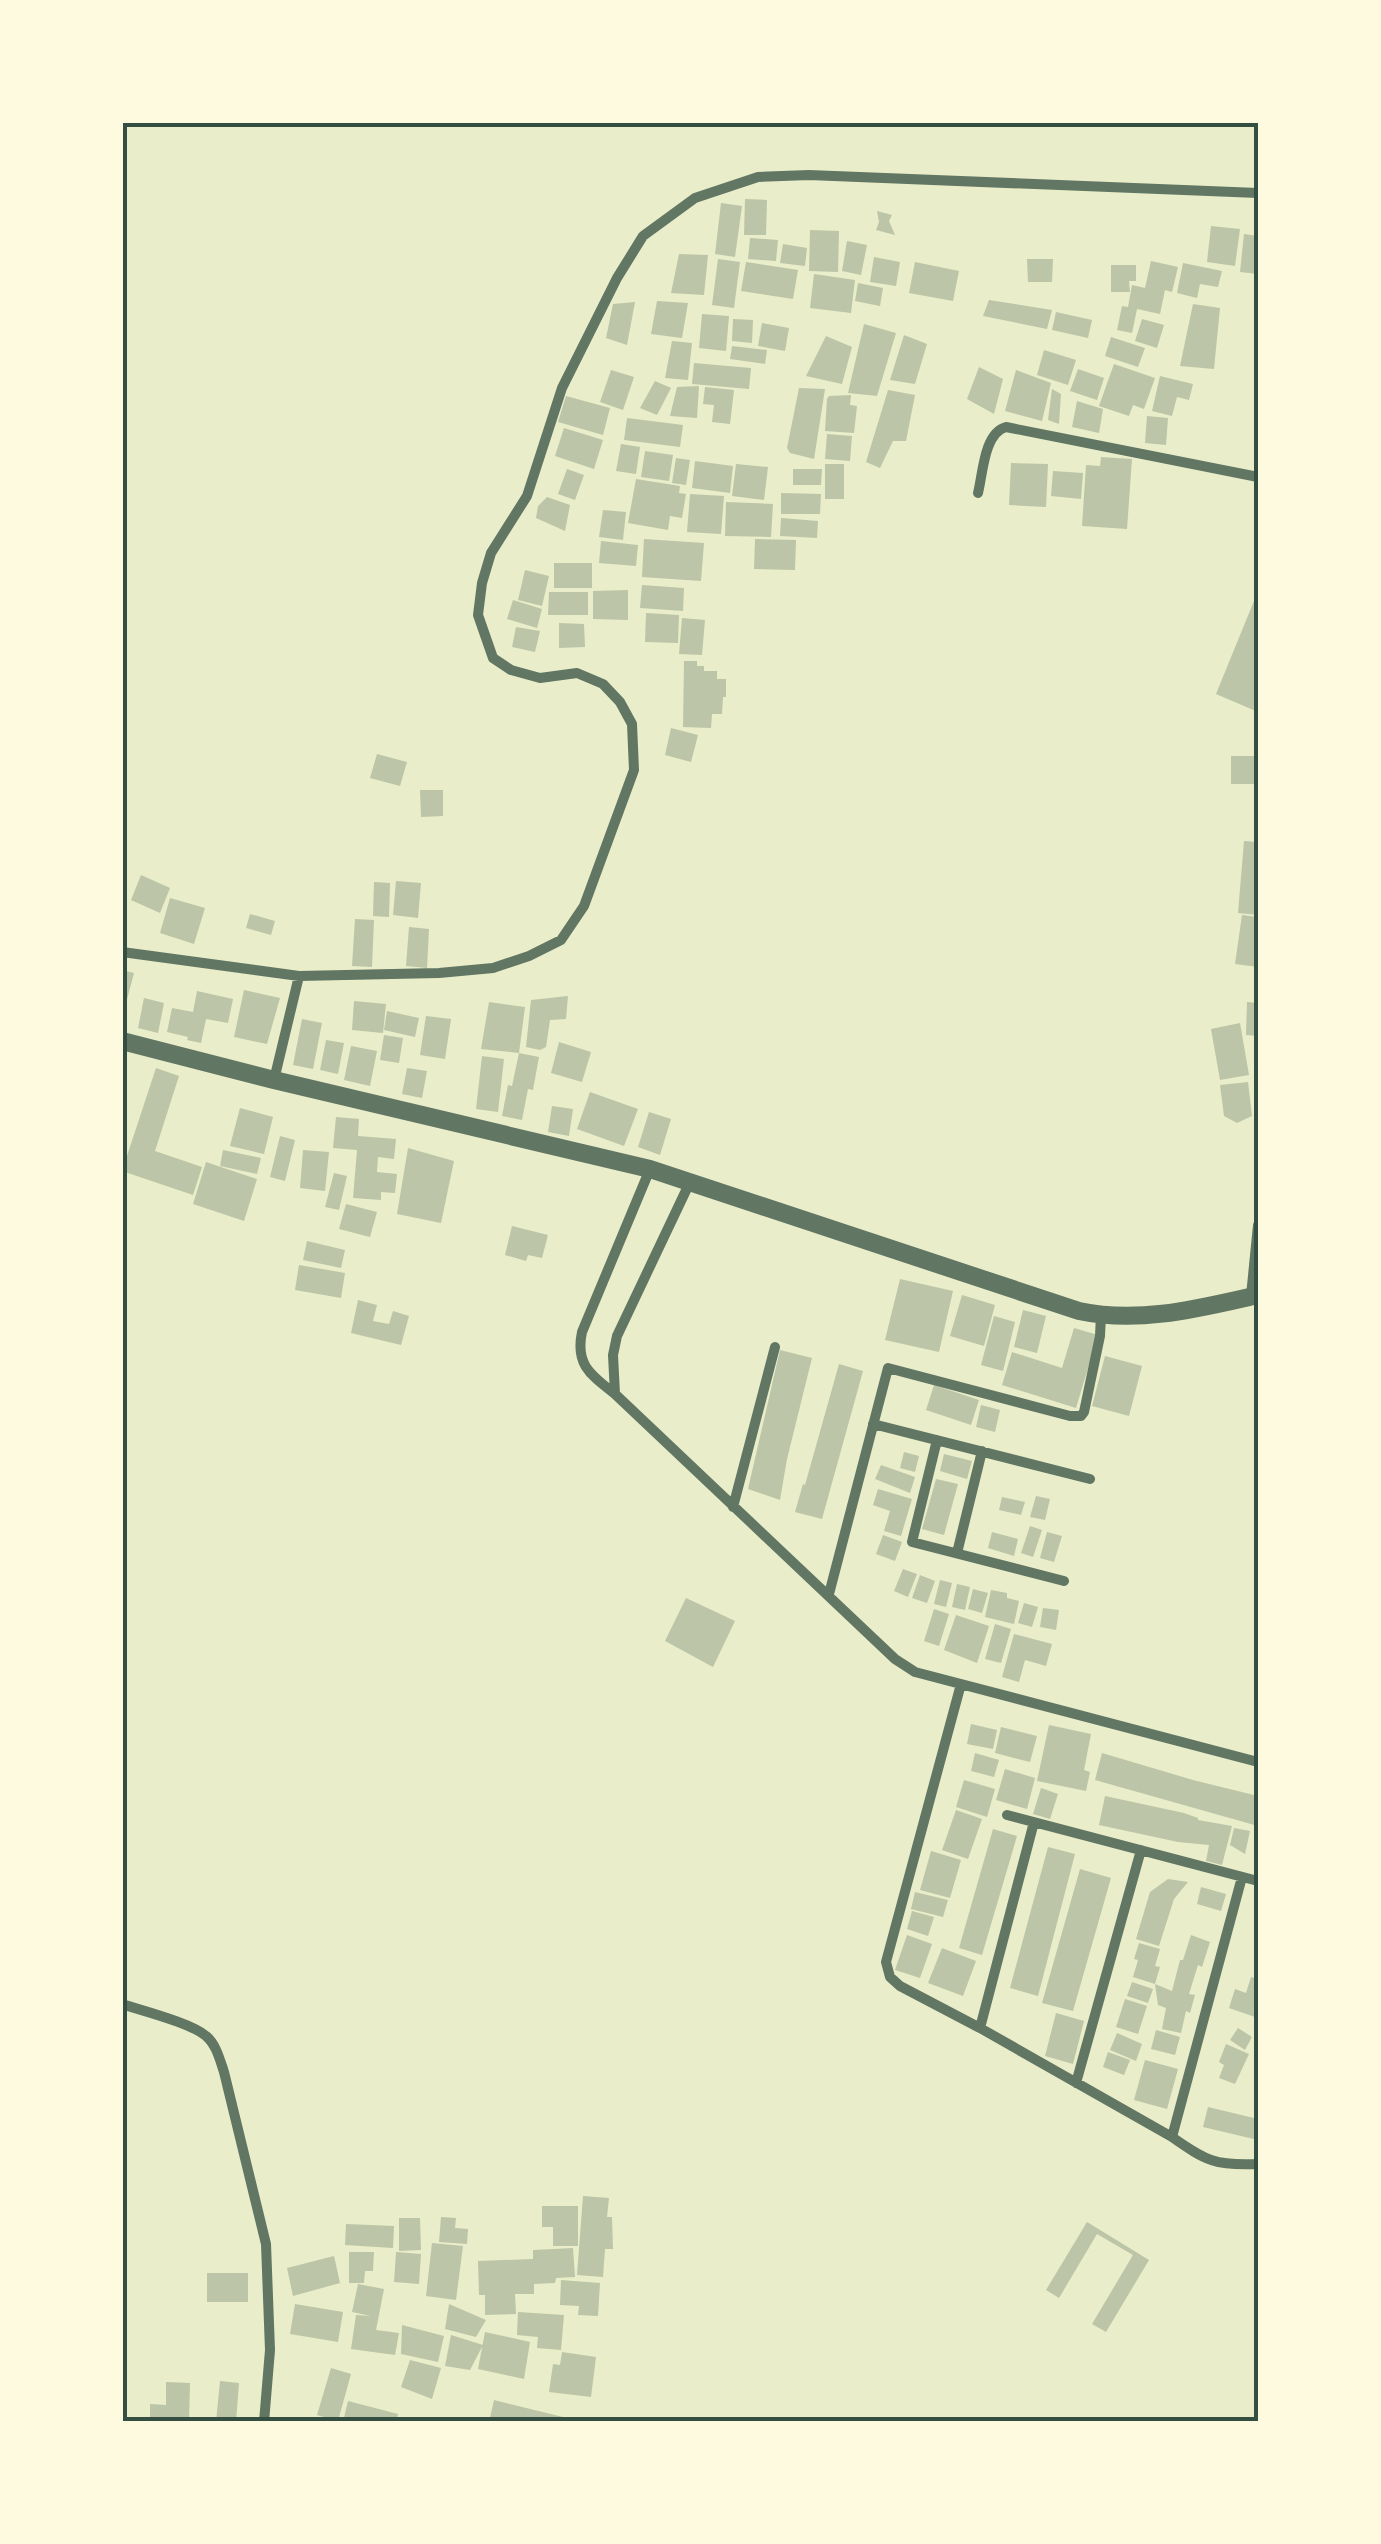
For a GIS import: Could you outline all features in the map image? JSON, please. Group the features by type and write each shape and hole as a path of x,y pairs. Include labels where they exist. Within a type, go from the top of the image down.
{"street":[{"path":"122,952 299,976 440,973 493,968 561,940 584,906 634,770 632,724 620,702 603,684 577,673 540,678 510,670 494,658 478,616 482,584 491,553 527,496 562,388 616,278 642,236 695,198 758,177 809,175 1258,192"},
{"path":"978,493 991,437 1006,426 1258,477"},
{"path":"274,1080 299,976"},
{"path":"122,1041 650,1168 1101,1315 1166,1314 1255,1296 1258,1225"},
{"path":"650,1168 580,1344 580,1354 593,1376 895,1659 915,1672 1258,1762"},
{"path":"615,1394 613,1355 617,1336 690,1182"},
{"path":"828,1594 888,1368 1081,1416 1100,1336 1101,1315"},
{"path":"733,1507 775,1347"},
{"path":"873,1424 1090,1479"},
{"path":"937,1440 912,1542 1064,1580"},
{"path":"957,1553 982,1451"},
{"path":"961,1684 886,1962 890,1977 1201,2158 1230,2166 1258,2164"},
{"path":"1007,1816 1258,1881"},
{"path":"980,2028 1034,1822"},
{"path":"1076,2083 1141,1850"},
{"path":"1172,2138 1242,1877"},
{"path":"122,2004 206,2036 224,2072 266,2244 270,2350 264,2422"}],"building":[{"path":"745,199 767,200 766,235 744,235"},
{"path":"721,203 742,206 735,257 715,254"},
{"path":"877,211 892,215 889,221 895,235 876,230"},
{"path":"1211,226 1240,229 1235,266 1207,262"},
{"path":"810,230 839,231 838,272 809,271"},
{"path":"1244,234 1258,236 1258,274 1240,272"},
{"path":"750,238 778,240 776,261 748,259"},
{"path":"847,241 867,245 861,275 842,271"},
{"path":"783,244 807,248 805,266 780,263"},
{"path":"679,254 708,255 704,295 671,293"},
{"path":"874,257 900,262 896,286 870,282"},
{"path":"718,259 740,262 734,308 712,305"},
{"path":"1027,259 1053,259 1052,282 1028,282"},
{"path":"1151,261 1178,267 1172,292 1165,290 1160,314 1137,309 1132,333 1117,330 1122,306 1128,307 1132,285 1145,288"},
{"path":"746,262 798,270 793,299 741,291"},
{"path":"915,262 959,271 953,301 909,293"},
{"path":"1183,263 1222,271 1218,287 1200,284 1197,298 1177,293"},
{"path":"1111,265 1136,265 1136,281 1129,281 1130,292 1111,292"},
{"path":"814,274 855,280 851,313 810,308"},
{"path":"858,283 883,288 880,306 855,301"},
{"path":"989,300 1052,310 1047,329 983,316"},
{"path":"657,301 688,303 682,338 651,334"},
{"path":"635,302 627,345 606,338 613,304"},
{"path":"1193,304 1220,308 1214,369 1180,366"},
{"path":"1056,312 1092,320 1088,338 1052,330"},
{"path":"702,314 729,316 726,351 699,348"},
{"path":"733,319 753,320 752,343 732,341"},
{"path":"1142,319 1164,325 1157,348 1135,341"},
{"path":"762,323 789,328 785,351 758,346"},
{"path":"864,324 896,333 877,396 848,393"},
{"path":"904,335 927,344 915,384 890,380"},
{"path":"826,336 852,347 842,384 806,376"},
{"path":"1111,337 1145,348 1138,367 1105,356"},
{"path":"672,341 692,343 688,380 665,378"},
{"path":"732,346 767,350 765,364 730,359"},
{"path":"1044,350 1076,360 1068,385 1037,375"},
{"path":"694,363 751,368 749,389 692,384"},
{"path":"1114,364 1155,378 1144,409 1133,405 1129,416 1099,406"},
{"path":"979,367 1003,379 994,414 967,399"},
{"path":"1078,369 1104,378 1097,400 1070,391"},
{"path":"611,370 634,377 623,410 600,402"},
{"path":"1016,370 1051,383 1042,421 1005,411"},
{"path":"1160,376 1193,384 1189,400 1177,397 1172,416 1152,411"},
{"path":"655,381 671,388 657,415 640,408"},
{"path":"699,386 697,418 670,416 677,387"},
{"path":"705,387 734,390 730,424 712,422 714,405 703,404"},
{"path":"799,388 825,389 814,459 790,453 787,448"},
{"path":"1052,389 1061,394 1059,424 1048,420"},
{"path":"888,390 915,395 906,441 893,441 880,468 866,462"},
{"path":"851,395 850,405 857,406 854,433 825,431 829,396"},
{"path":"566,396 610,408 603,435 558,422"},
{"path":"1077,401 1103,409 1099,433 1072,427"},
{"path":"1147,416 1168,418 1166,445 1145,443"},
{"path":"627,418 683,425 680,447 624,440"},
{"path":"564,428 603,440 594,469 555,456"},
{"path":"827,434 852,436 850,461 825,459"},
{"path":"621,444 640,447 636,474 616,471"},
{"path":"645,451 673,455 669,481 641,477"},
{"path":"1101,457 1132,459 1127,529 1082,526 1086,465 1100,466"},
{"path":"676,458 690,460 686,485 672,483"},
{"path":"695,461 733,466 730,493 692,488"},
{"path":"1011,463 1048,464 1046,507 1009,505"},
{"path":"736,464 768,467 764,500 732,496"},
{"path":"825,464 844,464 844,499 825,499"},
{"path":"567,469 584,475 575,500 558,494"},
{"path":"793,469 822,469 821,485 793,485"},
{"path":"1053,471 1083,473 1081,499 1051,496"},
{"path":"636,479 680,486 679,493 686,494 682,518 670,516 668,530 628,523"},
{"path":"781,493 821,494 820,514 781,514"},
{"path":"690,494 724,496 721,534 687,532"},
{"path":"547,497 570,505 565,531 536,518 538,506"},
{"path":"726,502 773,504 771,537 725,536"},
{"path":"603,510 626,512 623,540 599,537"},
{"path":"781,518 818,521 817,538 780,536"},
{"path":"644,539 704,543 701,581 642,577"},
{"path":"755,539 796,540 795,570 754,569"},
{"path":"601,541 638,545 636,566 599,563"},
{"path":"554,563 592,563 592,588 554,588"},
{"path":"525,570 549,576 542,606 518,600"},
{"path":"642,585 684,588 683,611 640,608"},
{"path":"628,590 628,620 593,619 593,591"},
{"path":"1258,591 1258,712 1216,694"},
{"path":"549,592 588,592 588,615 548,615"},
{"path":"513,600 542,609 537,628 507,619"},
{"path":"646,613 679,615 678,643 645,642"},
{"path":"682,618 705,620 702,655 679,654"},
{"path":"559,623 584,624 585,647 559,648"},
{"path":"516,627 540,631 535,652 512,647"},
{"path":"684,661 697,661 704,671 717,671 717,679 726,679 722,714 712,714 711,728 683,727"},
{"path":"671,728 698,735 691,762 665,755"},
{"path":"377,754 407,762 400,786 370,778"},
{"path":"1231,756 1258,756 1258,784 1231,784"},
{"path":"420,790 443,790 443,816 421,817"},
{"path":"1244,841 1258,842 1258,915 1238,913"},
{"path":"141,875 170,888 160,913 131,900"},
{"path":"396,881 421,883 418,918 393,915"},
{"path":"374,882 390,883 389,917 373,916"},
{"path":"170,898 205,908 194,944 160,933"},
{"path":"250,914 275,921 271,935 246,928"},
{"path":"1242,915 1258,917 1258,967 1235,964"},
{"path":"355,919 374,920 372,967 352,966"},
{"path":"409,927 429,929 427,968 406,966"},
{"path":"122,970 134,973 124,1011 122,1011"},
{"path":"244,990 280,998 267,1044 234,1037"},
{"path":"197,991 233,999 228,1023 206,1019 201,1043 167,1032 172,1008 193,1012"},
{"path":"568,996 566,1019 550,1020 546,1047 526,1047 531,1000"},
{"path":"144,998 164,1003 158,1033 138,1028"},
{"path":"354,1001 386,1004 383,1033 352,1030"},
{"path":"489,1002 525,1007 519,1053 481,1049"},
{"path":"1247,1002 1258,1003 1258,1036 1246,1035"},
{"path":"387,1011 419,1018 415,1037 384,1030"},
{"path":"426,1016 451,1019 445,1059 420,1055"},
{"path":"302,1019 322,1023 313,1069 293,1065"},
{"path":"1240,1023 1249,1075 1220,1080 1211,1029"},
{"path":"384,1035 403,1038 399,1063 380,1060"},
{"path":"326,1040 344,1043 338,1074 320,1070"},
{"path":"559,1042 591,1052 582,1082 551,1073"},
{"path":"351,1046 377,1051 370,1086 344,1080"},
{"path":"519,1053 539,1057 522,1120 502,1116"},
{"path":"482,1056 504,1059 498,1112 476,1109"},
{"path":"156,1068 179,1076 155,1151 202,1167 193,1195 122,1171"},
{"path":"407,1068 427,1071 422,1098 402,1094"},
{"path":"1248,1082 1252,1116 1237,1123 1224,1116 1220,1085"},
{"path":"590,1092 638,1109 624,1146 577,1129"},
{"path":"552,1106 573,1109 569,1136 548,1132"},
{"path":"240,1108 273,1117 264,1154 230,1146"},
{"path":"649,1112 671,1119 660,1155 638,1147"},
{"path":"336,1117 359,1119 358,1136 396,1139 394,1159 378,1157 377,1172 397,1174 395,1193 381,1192 381,1200 353,1198 357,1150 333,1148"},
{"path":"280,1136 295,1140 285,1181 270,1177"},
{"path":"408,1148 454,1161 441,1223 397,1214"},
{"path":"223,1150 261,1158 257,1174 220,1166"},
{"path":"303,1150 329,1152 325,1191 300,1188"},
{"path":"206,1162 257,1179 244,1221 193,1204"},
{"path":"334,1173 347,1176 339,1210 325,1207"},
{"path":"346,1204 377,1212 370,1237 339,1229"},
{"path":"512,1226 548,1235 542,1258 528,1255 526,1261 505,1255"},
{"path":"307,1241 345,1250 341,1268 303,1260"},
{"path":"299,1265 345,1273 341,1298 295,1290"},
{"path":"900,1279 953,1291 939,1352 885,1340"},
{"path":"962,1295 995,1305 984,1346 950,1336"},
{"path":"358,1300 377,1305 373,1321 389,1324 393,1311 409,1316 401,1345 351,1333"},
{"path":"1023,1310 1046,1316 1037,1353 1014,1347"},
{"path":"994,1316 1015,1322 1003,1371 981,1365"},
{"path":"1074,1328 1098,1335 1076,1408 1002,1385 1012,1352 1062,1368"},
{"path":"780,1350 812,1358 780,1500 748,1489"},
{"path":"1105,1356 1142,1366 1129,1416 1092,1406"},
{"path":"839,1364 863,1371 822,1519 795,1512"},
{"path":"934,1385 979,1400 971,1425 926,1410"},
{"path":"981,1405 1000,1410 995,1432 976,1427"},
{"path":"904,1452 919,1456 915,1472 900,1468"},
{"path":"944,1454 972,1461 967,1479 940,1471"},
{"path":"881,1465 915,1477 910,1493 875,1479"},
{"path":"936,1479 958,1484 944,1535 922,1529"},
{"path":"878,1489 912,1499 901,1536 884,1531 890,1511 873,1505"},
{"path":"1036,1496 1050,1499 1045,1520 1030,1517"},
{"path":"1002,1497 1025,1502 1021,1515 999,1510"},
{"path":"1030,1526 1042,1530 1033,1557 1021,1553"},
{"path":"992,1532 1018,1539 1014,1556 988,1548"},
{"path":"1047,1532 1062,1536 1054,1562 1040,1558"},
{"path":"883,1535 902,1542 895,1561 876,1554"},
{"path":"903,1569 917,1574 908,1597 894,1591"},
{"path":"920,1575 935,1581 927,1603 912,1598"},
{"path":"940,1580 952,1583 946,1607 934,1604"},
{"path":"957,1584 970,1587 965,1610 952,1607"},
{"path":"973,1589 988,1593 982,1613 968,1609"},
{"path":"991,1590 1007,1593 1007,1598 1019,1601 1014,1624 985,1617"},
{"path":"686,1598 735,1621 713,1667 665,1641"},
{"path":"1024,1603 1038,1607 1032,1627 1018,1623"},
{"path":"1043,1608 1059,1610 1056,1630 1040,1627"},
{"path":"934,1609 949,1614 939,1646 924,1641"},
{"path":"956,1615 989,1626 977,1663 944,1650"},
{"path":"995,1624 1011,1629 1001,1663 985,1659"},
{"path":"1014,1634 1052,1644 1046,1666 1025,1660 1019,1682 1002,1677"},
{"path":"971,1724 997,1730 993,1749 967,1744"},
{"path":"1049,1725 1091,1734 1084,1770 1090,1772 1086,1791 1037,1781"},
{"path":"1001,1727 1037,1736 1030,1762 995,1753"},
{"path":"975,1753 999,1760 994,1777 971,1771"},
{"path":"1102,1753 1258,1796 1258,1826 1095,1780"},
{"path":"1005,1769 1035,1778 1027,1809 996,1800"},
{"path":"964,1780 995,1789 987,1817 956,1807"},
{"path":"1041,1788 1058,1794 1050,1819 1033,1814"},
{"path":"1105,1796 1232,1826 1222,1865 1206,1861 1209,1845 1099,1825"},
{"path":"956,1810 982,1819 968,1859 942,1850"},
{"path":"1234,1828 1250,1831 1245,1854 1230,1845"},
{"path":"993,1829 1017,1836 982,1955 959,1948"},
{"path":"1048,1847 1075,1854 1038,1996 1010,1988"},
{"path":"931,1851 961,1860 950,1898 920,1890"},
{"path":"1080,1869 1111,1878 1073,2011 1042,2003"},
{"path":"1168,1879 1188,1882 1174,1899 1159,1946 1136,1939 1150,1892"},
{"path":"1201,1887 1226,1894 1221,1911 1197,1904"},
{"path":"915,1892 948,1900 943,1917 911,1909"},
{"path":"912,1911 934,1917 928,1936 907,1929"},
{"path":"907,1935 932,1944 920,1978 895,1970"},
{"path":"1191,1935 1210,1942 1202,1967 1198,1965 1189,1994 1195,1995 1181,2033 1162,2029 1166,2008 1158,2005 1155,1984 1172,1991"},
{"path":"1139,1943 1160,1949 1155,1984 1133,1977"},
{"path":"942,1948 976,1961 963,1996 928,1983"},
{"path":"1251,1977 1258,1979 1258,2018 1229,2008 1235,1989 1246,1993"},
{"path":"1132,1982 1153,1989 1148,2003 1127,1996"},
{"path":"1125,1999 1147,2006 1138,2034 1116,2027"},
{"path":"1056,2013 1084,2021 1073,2064 1045,2056"},
{"path":"1238,2028 1252,2037 1245,2050 1230,2040"},
{"path":"1156,2030 1180,2037 1175,2055 1151,2049"},
{"path":"1117,2033 1142,2044 1136,2061 1110,2050"},
{"path":"1226,2044 1249,2054 1235,2084 1219,2078 1224,2065 1219,2062"},
{"path":"1108,2052 1130,2060 1124,2075 1103,2067"},
{"path":"1145,2060 1178,2069 1167,2109 1134,2100"},
{"path":"1208,2107 1258,2119 1258,2140 1203,2127"},
{"path":"583,2196 609,2198 607,2217 612,2217 613,2249 605,2249 603,2277 577,2275"},
{"path":"542,2206 578,2206 578,2246 553,2246 553,2227 542,2227"},
{"path":"441,2217 456,2218 455,2228 468,2229 467,2244 439,2242"},
{"path":"399,2218 420,2218 421,2250 399,2251"},
{"path":"1087,2222 1149,2260 1106,2332 1092,2324 1133,2255 1097,2234 1059,2298 1046,2290"},
{"path":"346,2224 394,2226 393,2248 345,2245"},
{"path":"432,2243 463,2246 456,2300 426,2296"},
{"path":"573,2248 575,2277 534,2284 534,2294 515,2294 516,2314 485,2315 485,2295 479,2295 478,2261 533,2259 533,2250"},
{"path":"349,2252 374,2252 373,2271 365,2271 364,2283 349,2283"},
{"path":"396,2252 421,2254 419,2284 394,2282"},
{"path":"334,2256 340,2283 293,2296 287,2268"},
{"path":"207,2273 248,2273 248,2302 207,2302"},
{"path":"561,2280 600,2283 598,2316 578,2315 579,2306 560,2305"},
{"path":"358,2284 384,2289 376,2330 399,2333 395,2355 351,2349 356,2315 371,2316 352,2312"},
{"path":"295,2304 343,2312 338,2342 290,2334"},
{"path":"449,2304 486,2320 476,2337 445,2329"},
{"path":"518,2312 564,2315 561,2350 537,2348 538,2337 517,2335"},
{"path":"402,2325 444,2336 438,2362 401,2354"},
{"path":"485,2332 530,2342 524,2379 478,2369"},
{"path":"451,2335 483,2345 470,2370 445,2366"},
{"path":"562,2352 596,2357 591,2397 549,2392 553,2364 560,2365"},
{"path":"410,2360 441,2368 432,2399 401,2387"},
{"path":"331,2368 351,2374 338,2421 317,2415"},
{"path":"220,2381 239,2383 236,2422 216,2422"},
{"path":"166,2382 190,2383 189,2422 150,2422 150,2404 166,2405"},
{"path":"494,2400 567,2418 566,2422 489,2422"},
{"path":"348,2401 398,2414 396,2422 343,2422"}]}
